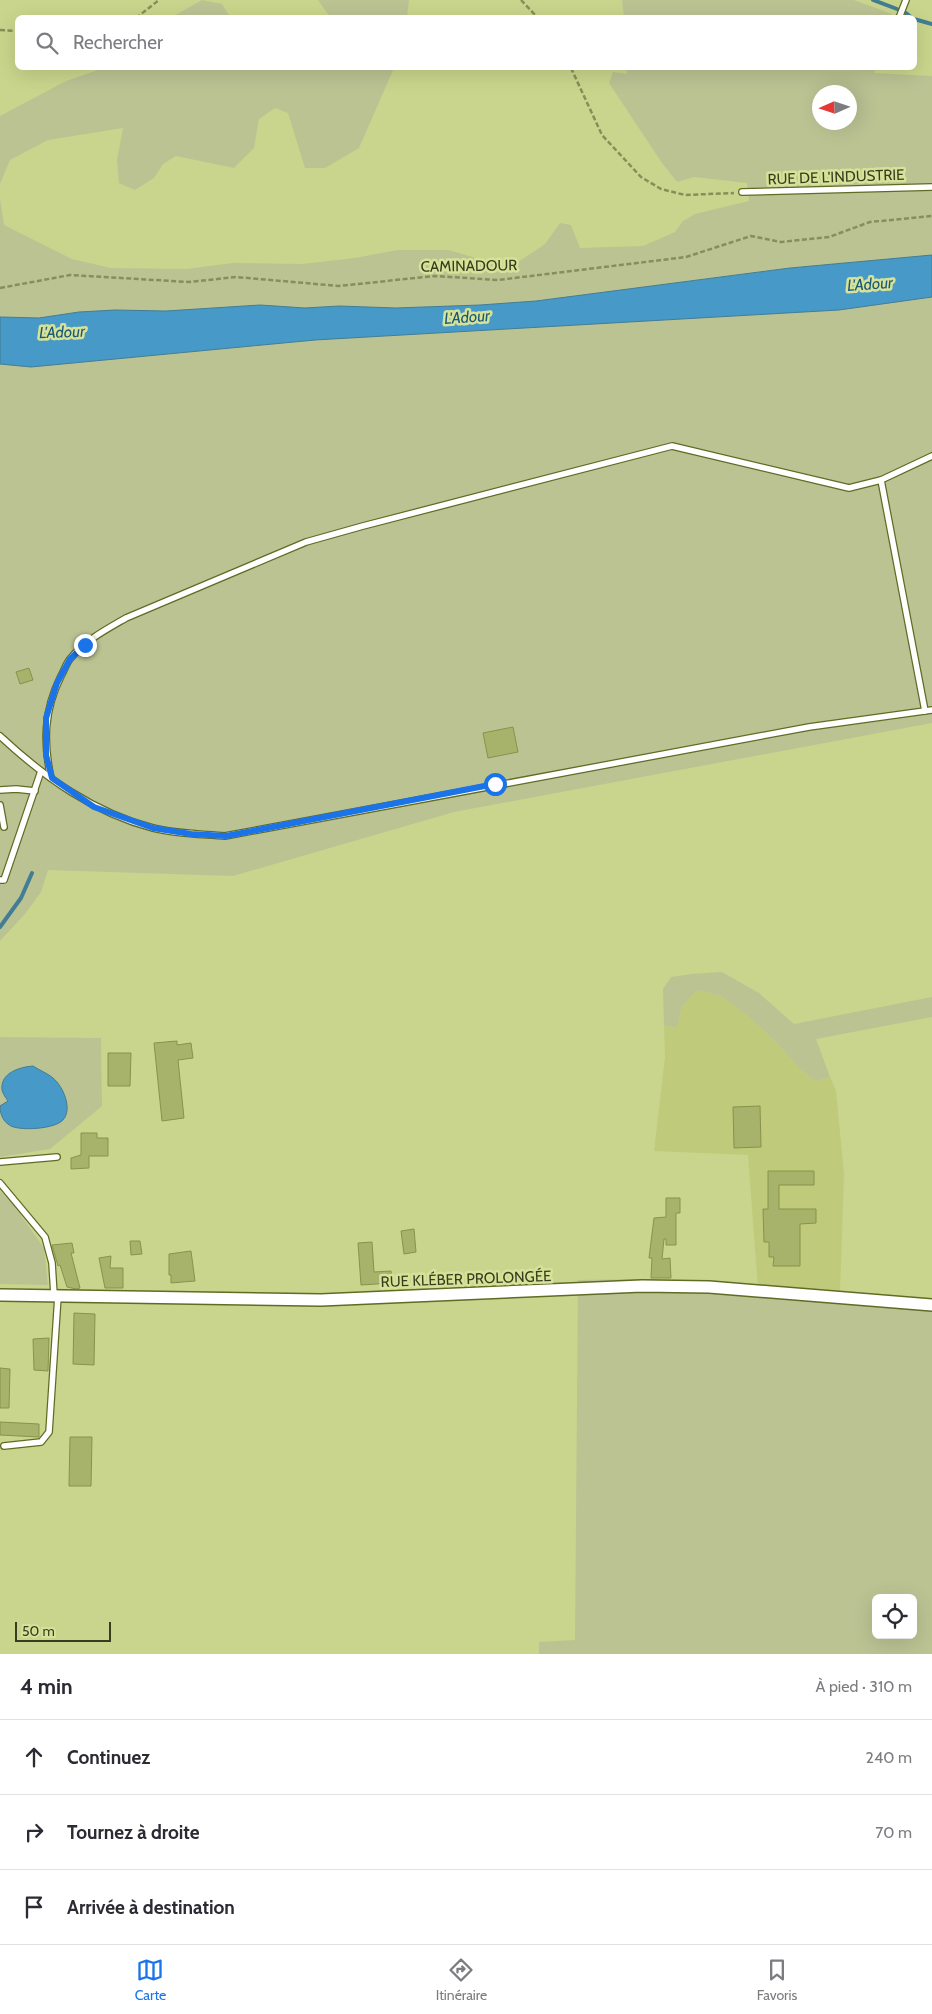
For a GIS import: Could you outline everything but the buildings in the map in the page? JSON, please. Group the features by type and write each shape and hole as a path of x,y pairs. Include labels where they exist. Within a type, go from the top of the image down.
{"street":[{"name":"RUE KLÉBER PROLONGÉE","path":"0,1295 321,1300 642,1286 709,1287 932,1305"}],"lane":[{"path":"900,15 906,0"},
{"name":"RUE DE L'INDUSTRIE","path":"742,192 932,187"},
{"path":"52,778 46,755 46,718 57,683 70,659 106,630 126,618 306,542 672,446 849,488 881,480 932,456"},
{"path":"0,736 30,764 94,807 153,828 191,834 226,836 799,728 929,710 881,480"},
{"path":"0,880 4,880 41,771"},
{"path":"0,790 35,791"},
{"path":"0,805 4,827"},
{"path":"0,1162 57,1157"},
{"path":"0,1183 22,1207 45,1238 52,1263 56,1296 49,1432 41,1442 4,1446"}],"path":[{"path":"140,15 159,0"},
{"path":"521,0 535,15"},
{"path":"0,30 15,31"},
{"path":"572,70 602,135 641,177 661,189 685,195 742,192"},
{"name":"CAMINADOUR","path":"0,288 70,276 189,282 236,277 339,286 434,276 498,280 686,257 751,236 781,242 829,237 870,222 932,216"}],"shaded area":[{"path":"202,0 222,4 229,15 176,15"},
{"path":"318,0 409,0 407,15 329,15"},
{"path":"622,0 854,0 892,14 892,15 624,15"},
{"path":"98,70 393,70 359,148 325,168 305,168 288,113 275,108 259,119 254,148 234,168 176,156 163,164 154,178 135,190 119,183 117,160 123,128 48,140 10,160 0,184 0,116 66,81"},
{"path":"627,70 875,70 874,73 932,76 932,255 790,268 536,301 480,305 396,308 339,306 305,308 260,305 166,311 115,310 79,312 39,318 0,317 0,199 4,225 72,259 111,268 186,269 233,263 302,264 355,258 397,250 449,250 509,268 545,244 560,223 571,225 580,248 643,246 675,232 683,221 695,214 749,201 747,183 694,177 677,182 662,163 609,83 613,72 627,74"},
{"path":"932,297 932,723 454,812 233,876 48,870 41,892 25,914 0,941 0,364 31,367 315,340 839,310"},
{"path":"722,972 759,993 794,1024 932,997 932,1017 816,1039 830,1077 816,1081 800,1069 778,1044 748,1016 721,996 697,990 682,1007 677,1028 664,1025 663,989 671,977"},
{"path":"697,990 721,996 748,1016 778,1044 800,1069 816,1081 830,1077 836,1091 844,1174 840,1293 758,1289 748,1155 654,1151 665,1057 664,1025 677,1028 682,1007"},
{"path":"0,1037 101,1038 102,1106 50,1149 0,1157"},
{"path":"0,1191 13,1204 44,1248 48,1285 0,1284"},
{"path":"639,1279 932,1301 932,1654 539,1654 539,1642 575,1640 578,1280"}],"water":[{"name":"L'Adour","path":"932,255 932,297 839,310 315,340 31,367 0,364 0,317 39,318 79,312 115,310 166,311 260,305 305,308 339,306 396,308 480,305 536,301 790,268"},
{"path":"33,1066 51,1076 60,1086 67,1104 66,1115 59,1123 46,1127 16,1128 6,1122 1,1115 0,1106 8,1101 2,1091 2,1084 4,1079 12,1072"}],"waterway":[{"path":"873,0 897,9"},
{"path":"917,20 932,24"},
{"path":"0,927 21,898 32,873"}],"route":[{"path":"85,645 70,659 57,683 46,718 46,755 52,778 94,807 153,828 191,834 226,836 495,784"}]}
